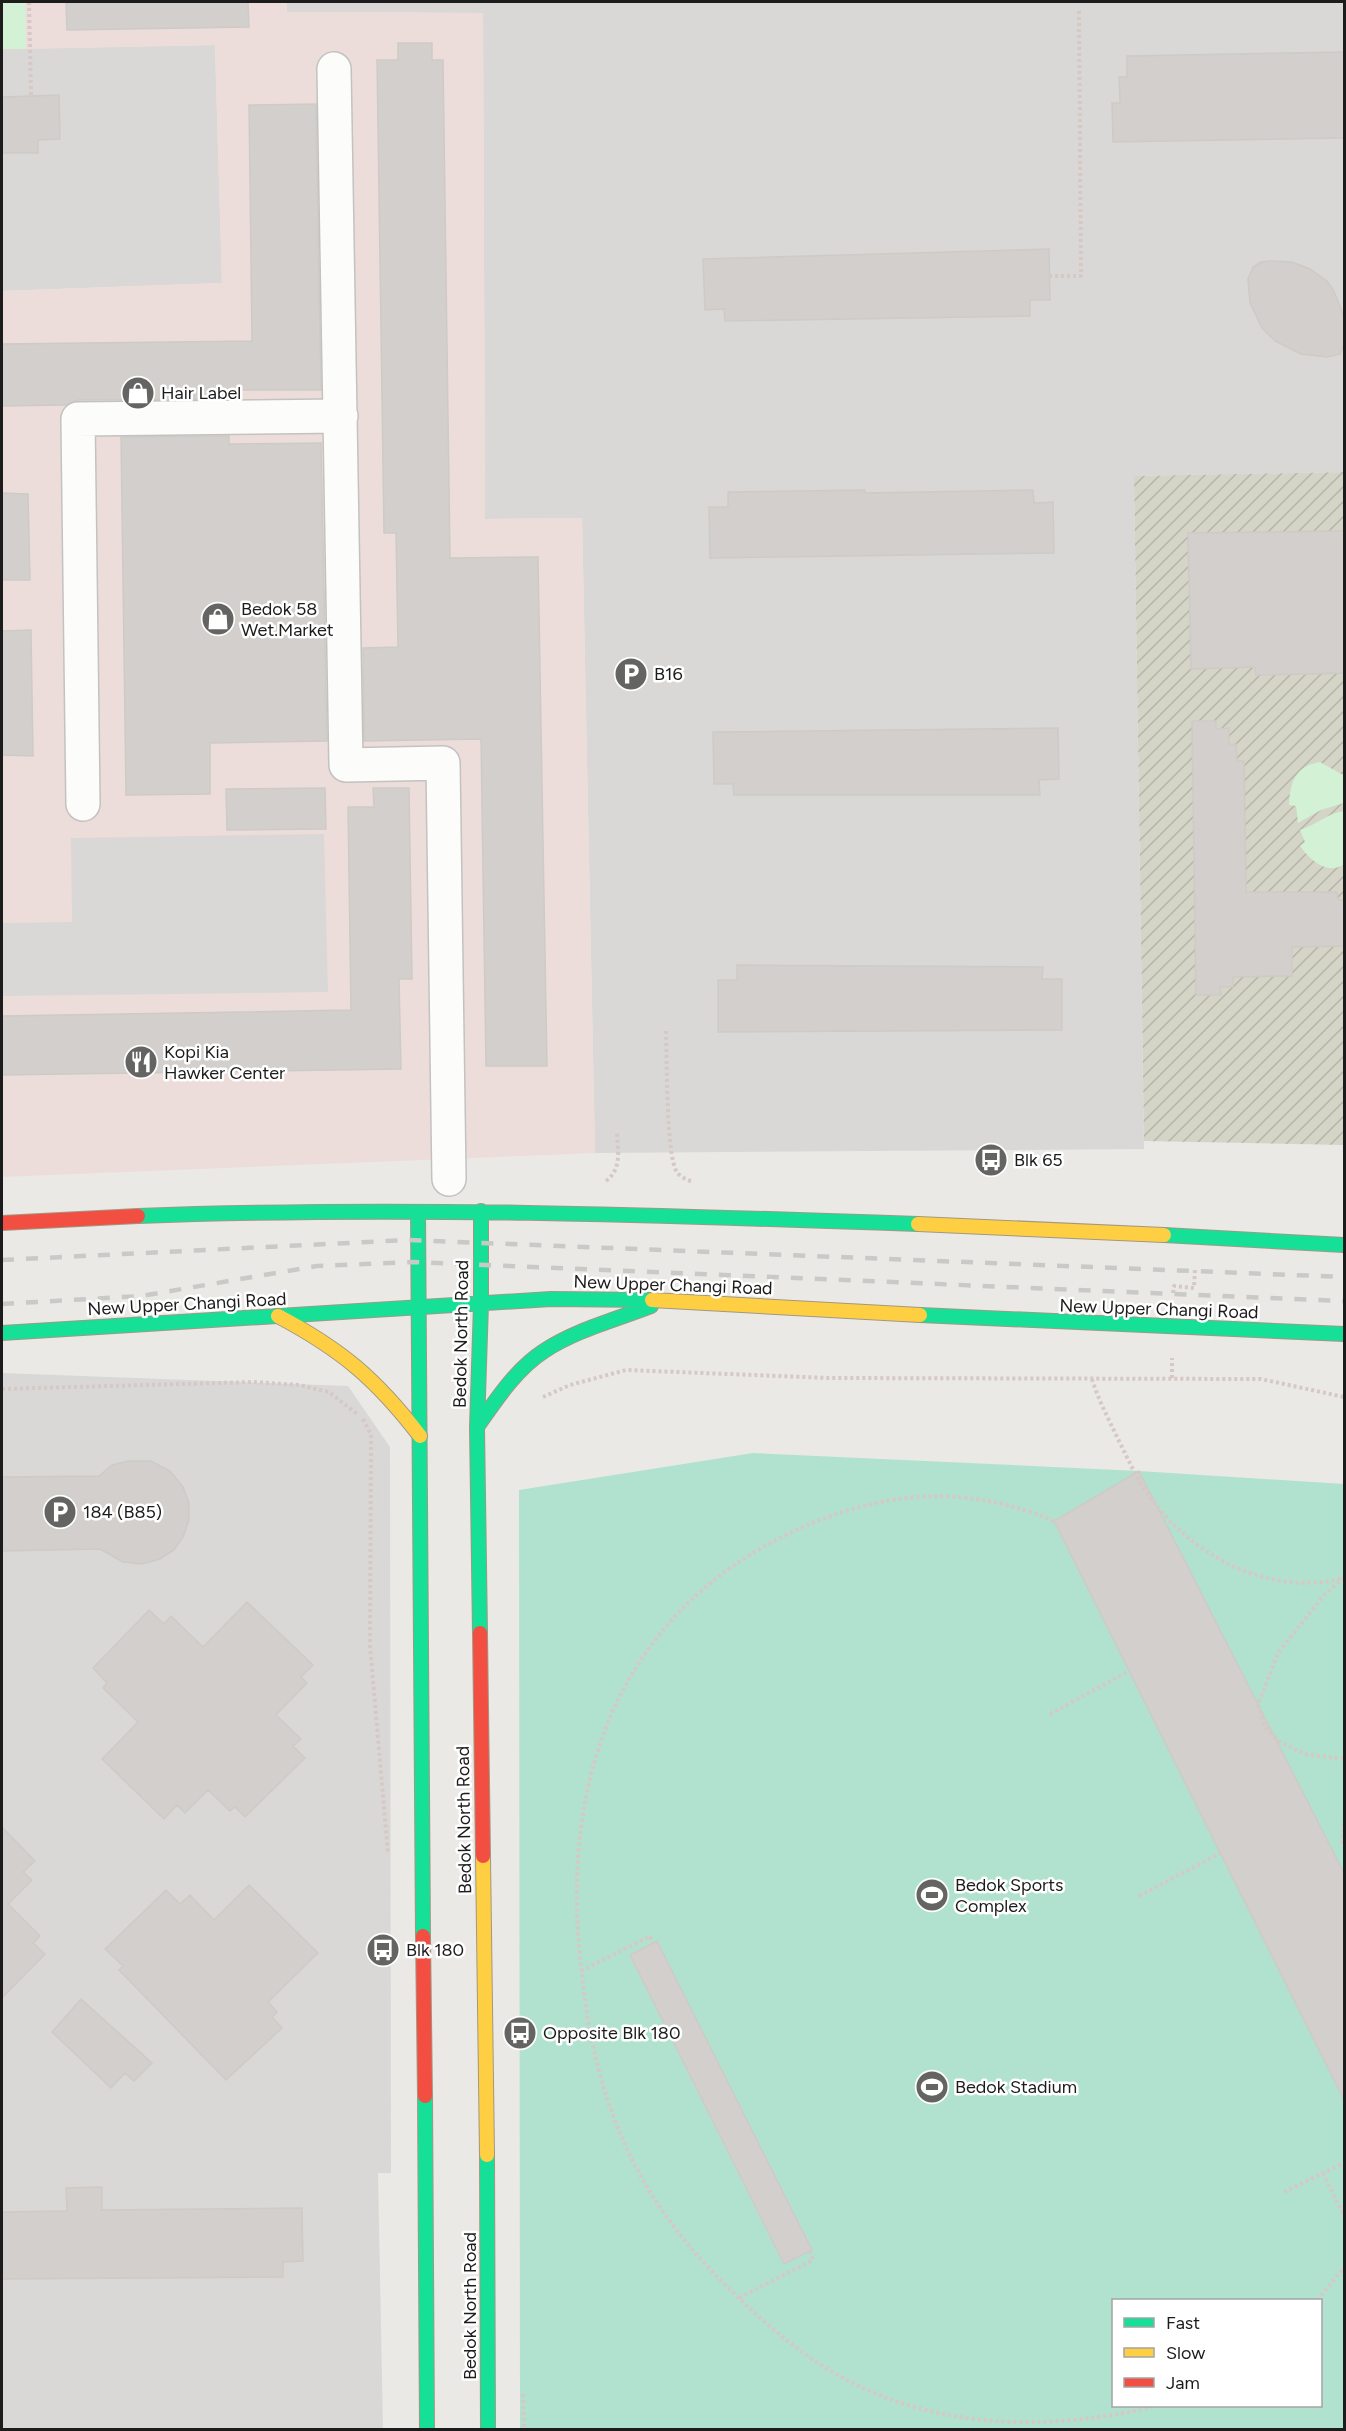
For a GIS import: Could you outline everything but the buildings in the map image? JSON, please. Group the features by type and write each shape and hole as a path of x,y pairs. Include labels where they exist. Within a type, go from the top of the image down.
{"main road":[{"path":"2,1223 158,1215 482,1211 806,1220 1197,1236 1344,1245"},
{"name":"Bedok North Road","path":"482,1211 477,1427 488,2430"},
{"path":"418,1212 427,2430"},
{"name":"New Upper Changi Road","path":"2,1333 420,1309 551,1299 667,1300 1173,1328 1344,1334"},
{"path":"477,1427 496,1399 542,1352 594,1328 667,1300"},
{"path":"278,1316 321,1339 349,1359 375,1382 420,1436"}],"street":[{"path":"334,69 346,765 444,763 449,1179"},
{"path":"82,804 78,419 341,416"}],"path":[{"path":"29,2 31,96"},
{"path":"1049,276 1082,276 1078,11"},
{"path":"666,1031 670,1151 676,1172 687,1180 696,1182"},
{"path":"1172,1378 1174,1287 1194,1288 1197,1236"},
{"path":"537,1403 545,1396 570,1384 626,1370 829,1378 1261,1379 1344,1396"},
{"path":"1092,1379 1098,1398 1146,1492 1174,1525 1226,1563 1267,1580 1309,1583 1344,1578"},
{"path":"2,1389 254,1382 299,1385 329,1392 362,1418 371,1435 370,1646 388,1863"},
{"path":"1054,1521 1013,1505 966,1497 921,1497 875,1503 831,1515 779,1539 749,1556 692,1598 661,1632 634,1669 605,1729 591,1772 582,1817 577,1863 576,1916 581,1971 589,2026 598,2066 622,2139 638,2171 677,2232 701,2260 777,2332 832,2372 878,2394 926,2411 976,2420 1044,2423 1110,2416 1151,2407"},
{"path":"1344,1578 1324,1595 1278,1653 1258,1705 1265,1727 1280,1742 1305,1754 1344,1759"},
{"path":"1050,1714 1129,1671"},
{"path":"1344,1822 1342,1841 1344,1847"},
{"path":"1139,1896 1221,1853"},
{"path":"581,1971 650,1936 653,1943"},
{"path":"1284,2192 1344,2163"},
{"path":"1323,2173 1344,2216"},
{"path":"739,2298 813,2260 810,2251"},
{"path":"1319,2299 1344,2268"}],"shaded area":[{"path":"25,2 286,2 287,12 483,13 485,519 582,518 595,1153 2,1177 2,291 222,283 215,45 26,49"},
{"path":"286,2 1344,2 1344,472 1134,476 1144,1149 595,1153 582,518 485,519 483,13 287,12"},
{"name":"B16","path":"761,2 1344,2 1344,49 1068,52 1069,208 664,213 667,358 1051,351 1051,433 668,439 676,842 1070,833 1071,916 677,924 680,1057 597,1058 586,512 499,514 491,52 638,50 659,14 761,14"},
{"path":"215,45 222,283 2,291 2,49"},
{"path":"214,71 218,240 2,243 2,190 80,189 77,74"},
{"path":"1344,472 1344,1145 1144,1141 1134,476"},
{"path":"324,834 328,992 2,996 2,923 72,922 71,838"},
{"path":"2,1373 348,1386 390,1447 391,2173 378,2173 383,2429 2,2430"}],"green space":[{"path":"2,2 25,2 26,49 2,49"},
{"path":"1320,762 1343,775 1344,803 1321,810 1298,823 1296,806 1289,805 1293,783 1305,767"},
{"path":"1344,811 1344,864 1332,868 1320,865 1300,846 1305,842 1300,830"},
{"name":"Bedok Stadium","path":"753,1453 1139,1471 1344,1484 1344,2429 520,2429 519,1490"}],"railway":[{"path":"2,1260 408,1240 1344,1277"},
{"path":"2,1304 141,1296 317,1266 412,1262 1344,1301"}],"traffic: fast":[{"path":"480,1633 477,1427 481,1211"},
{"path":"418,1212 423,1936"},
{"path":"138,1216 430,1212 626,1215 918,1224"},
{"path":"1164,1235 1344,1245"},
{"path":"2,1333 551,1299 652,1300"},
{"path":"477,1427 516,1376 544,1351 582,1331 651,1306"},
{"path":"920,1315 1344,1334"},
{"path":"425,2096 427,2430"},
{"path":"487,2155 488,2430"}],"traffic: slow":[{"path":"918,1224 1164,1235"},
{"path":"652,1300 920,1315"},
{"path":"278,1316 321,1341 356,1367 388,1398 420,1436"},
{"path":"483,1856 487,2155"}],"traffic: jam":[{"path":"2,1223 138,1216"},
{"path":"480,1633 483,1856"},
{"path":"423,1936 425,2096"}],"place":[{"name":"Hair Label","path":"138,393"},
{"name":"Bedok 58 Wet.Market","path":"218,619"},
{"name":"B16","path":"631,674"},
{"name":"Kopi Kia Hawker Center","path":"141,1062"},
{"name":"Blk 65","path":"991,1160"},
{"name":"184 (B85)","path":"60,1512"},
{"name":"Bedok Sports Complex","path":"932,1895"},
{"name":"Blk 180","path":"383,1950"},
{"name":"Opposite Blk 180","path":"520,2033"},
{"name":"Bedok Stadium","path":"932,2087"}]}
